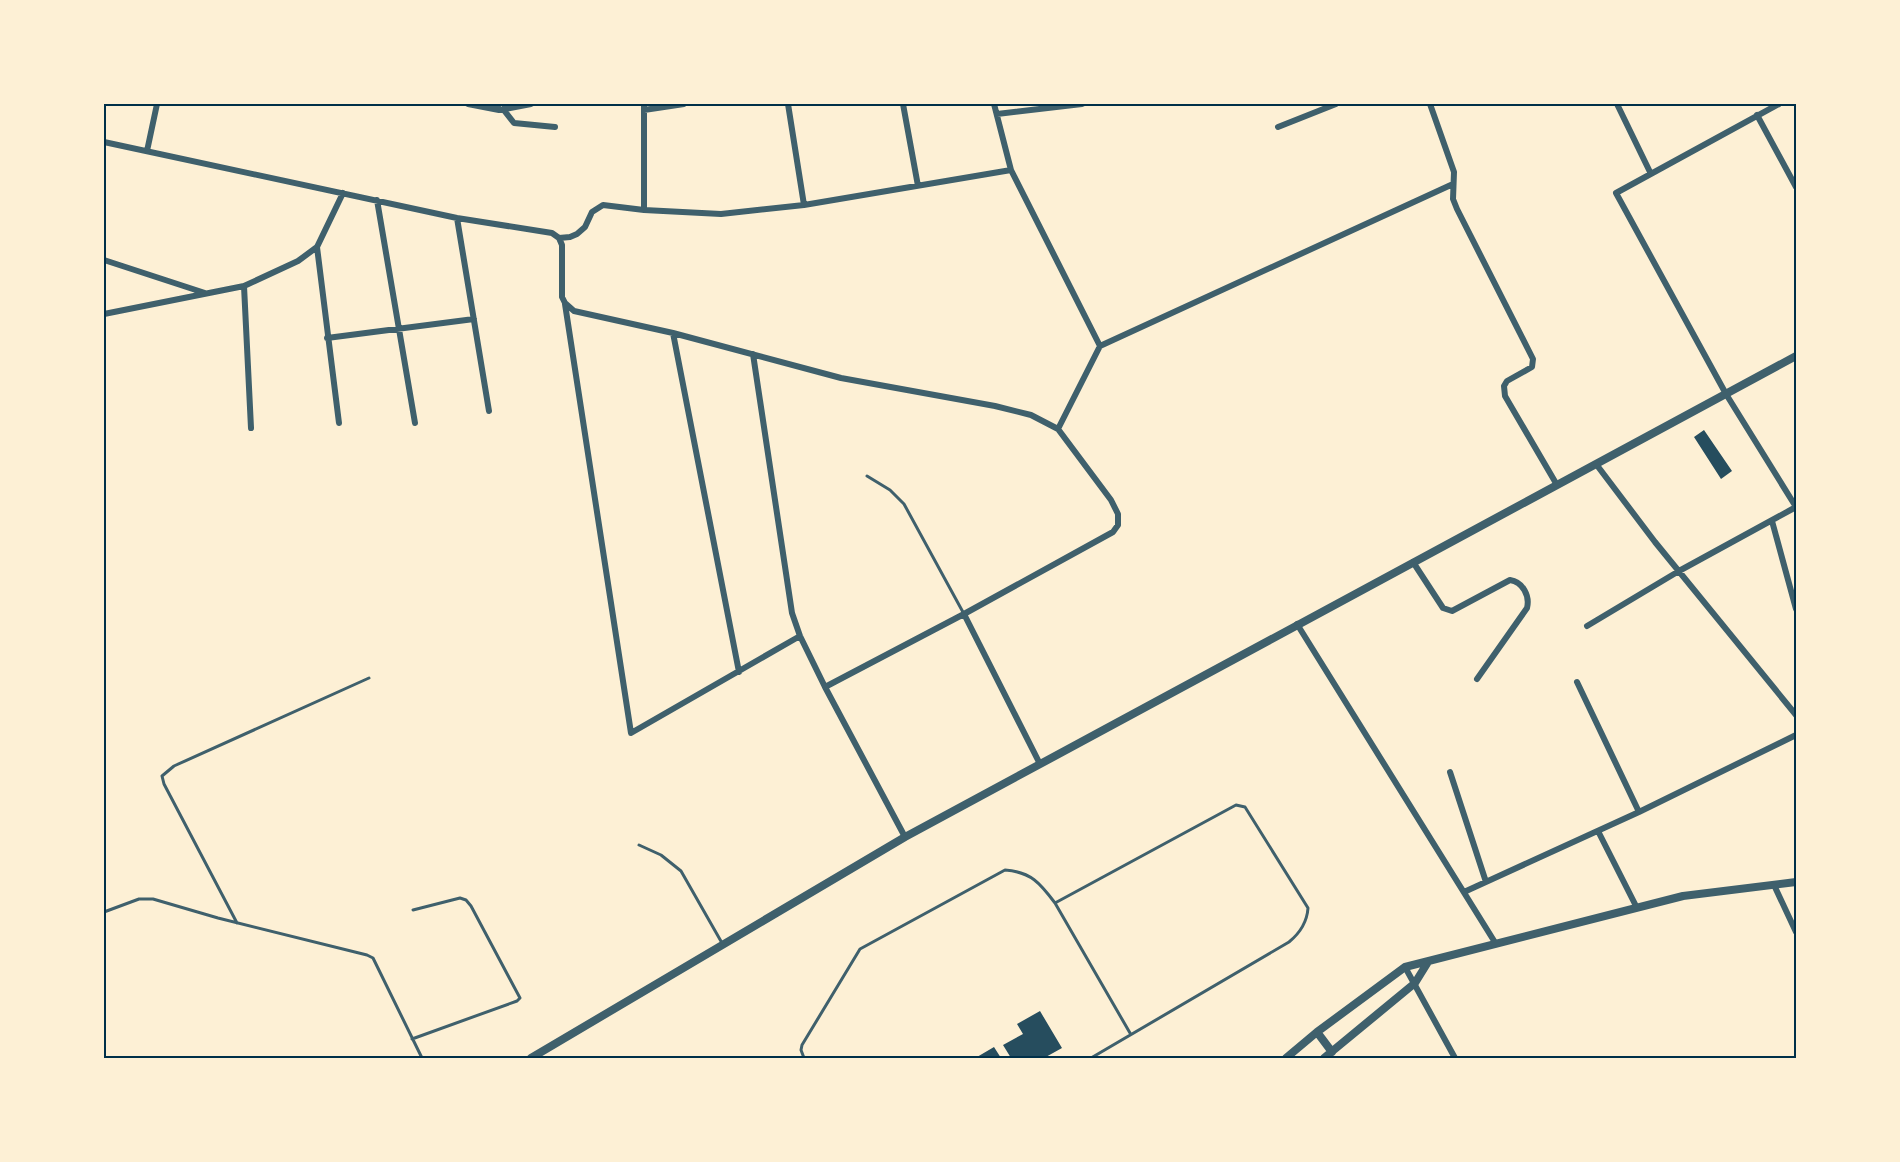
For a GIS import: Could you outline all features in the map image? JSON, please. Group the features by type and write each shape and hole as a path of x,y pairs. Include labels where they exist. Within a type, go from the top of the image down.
{"street":[{"path":"147,151 157,104"},
{"path":"468,104 500,107 531,104"},
{"path":"644,210 644,107 684,104"},
{"path":"788,104 804,206"},
{"path":"903,104 918,186"},
{"path":"994,104 1011,170 1100,346"},
{"path":"997,114 1082,104"},
{"path":"1278,128 1336,104"},
{"path":"1430,104 1454,172 1453,199 1457,209 1533,359 1532,367 1507,381 1504,386 1505,396 1557,485"},
{"path":"1617,104 1650,172"},
{"path":"1587,626 1679,571 1796,507 1726,394 1616,193 1650,172 1779,104"},
{"path":"500,107 514,123 555,127"},
{"path":"1757,115 1796,185"},
{"path":"104,142 457,218 552,234 559,238 577,234 585,227 592,212 603,205 644,210 721,214 804,206 1011,170"},
{"path":"1058,429 1100,346 1453,184"},
{"path":"104,314 244,286 298,261 317,247 343,193"},
{"path":"377,200 415,423"},
{"path":"457,218 489,411"},
{"path":"559,238 562,245 562,297 565,303 631,733 800,636"},
{"path":"317,247 339,423"},
{"path":"104,260 207,294"},
{"path":"244,286 251,429"},
{"path":"565,303 574,311 673,333 841,378 995,406 1030,415 1058,429 1110,500 1118,514 1118,525 1113,532 964,615 825,687"},
{"path":"327,338 474,320"},
{"path":"673,333 739,672"},
{"path":"753,354 792,613 800,636 825,687 905,837"},
{"path":"531,1059 905,837 1797,356"},
{"path":"1596,464 1679,571 1797,715"},
{"path":"1772,521 1797,609"},
{"path":"1413,562 1443,608 1448,611 1510,580 1520,583 1528,597 1527,608 1477,679"},
{"path":"964,615 1040,764"},
{"path":"1297,624 1496,944"},
{"path":"1577,682 1639,812"},
{"path":"1464,892 1639,812 1797,735"},
{"path":"1450,772 1486,882"},
{"path":"1598,831 1637,908"},
{"path":"1286,1059 1317,1032 1405,967 1683,896 1797,882"},
{"path":"1774,885 1797,932"},
{"path":"1324,1059 1415,983 1428,962"},
{"path":"1405,967 1455,1059"},
{"path":"1317,1032 1332,1052"}],"lane":[{"path":"867,476 890,490 904,504 964,615"},
{"path":"237,923 164,784 162,776 174,766 369,678"},
{"path":"1055,903 1241,804 1306,903 1307,915 1304,924 1289,942 1130,1033 1091,1059"},
{"path":"639,845 661,855 681,871 723,945"},
{"path":"804,1059 802,1045 856,955 867,945 1005,870 1025,873 1034,879 1055,903 1130,1033"},
{"path":"412,1040 520,998 466,900 460,897 413,910"},
{"path":"104,912 139,899 153,899 237,923 367,955 373,958 422,1059"}],"building":[{"path":"1704,430 1732,471 1721,479 1694,437"},
{"path":"1040,1011 1062,1048 1044,1058 1011,1058 1003,1045 1023,1034 1017,1024"},
{"path":"994,1047 1001,1058 977,1057"}]}
